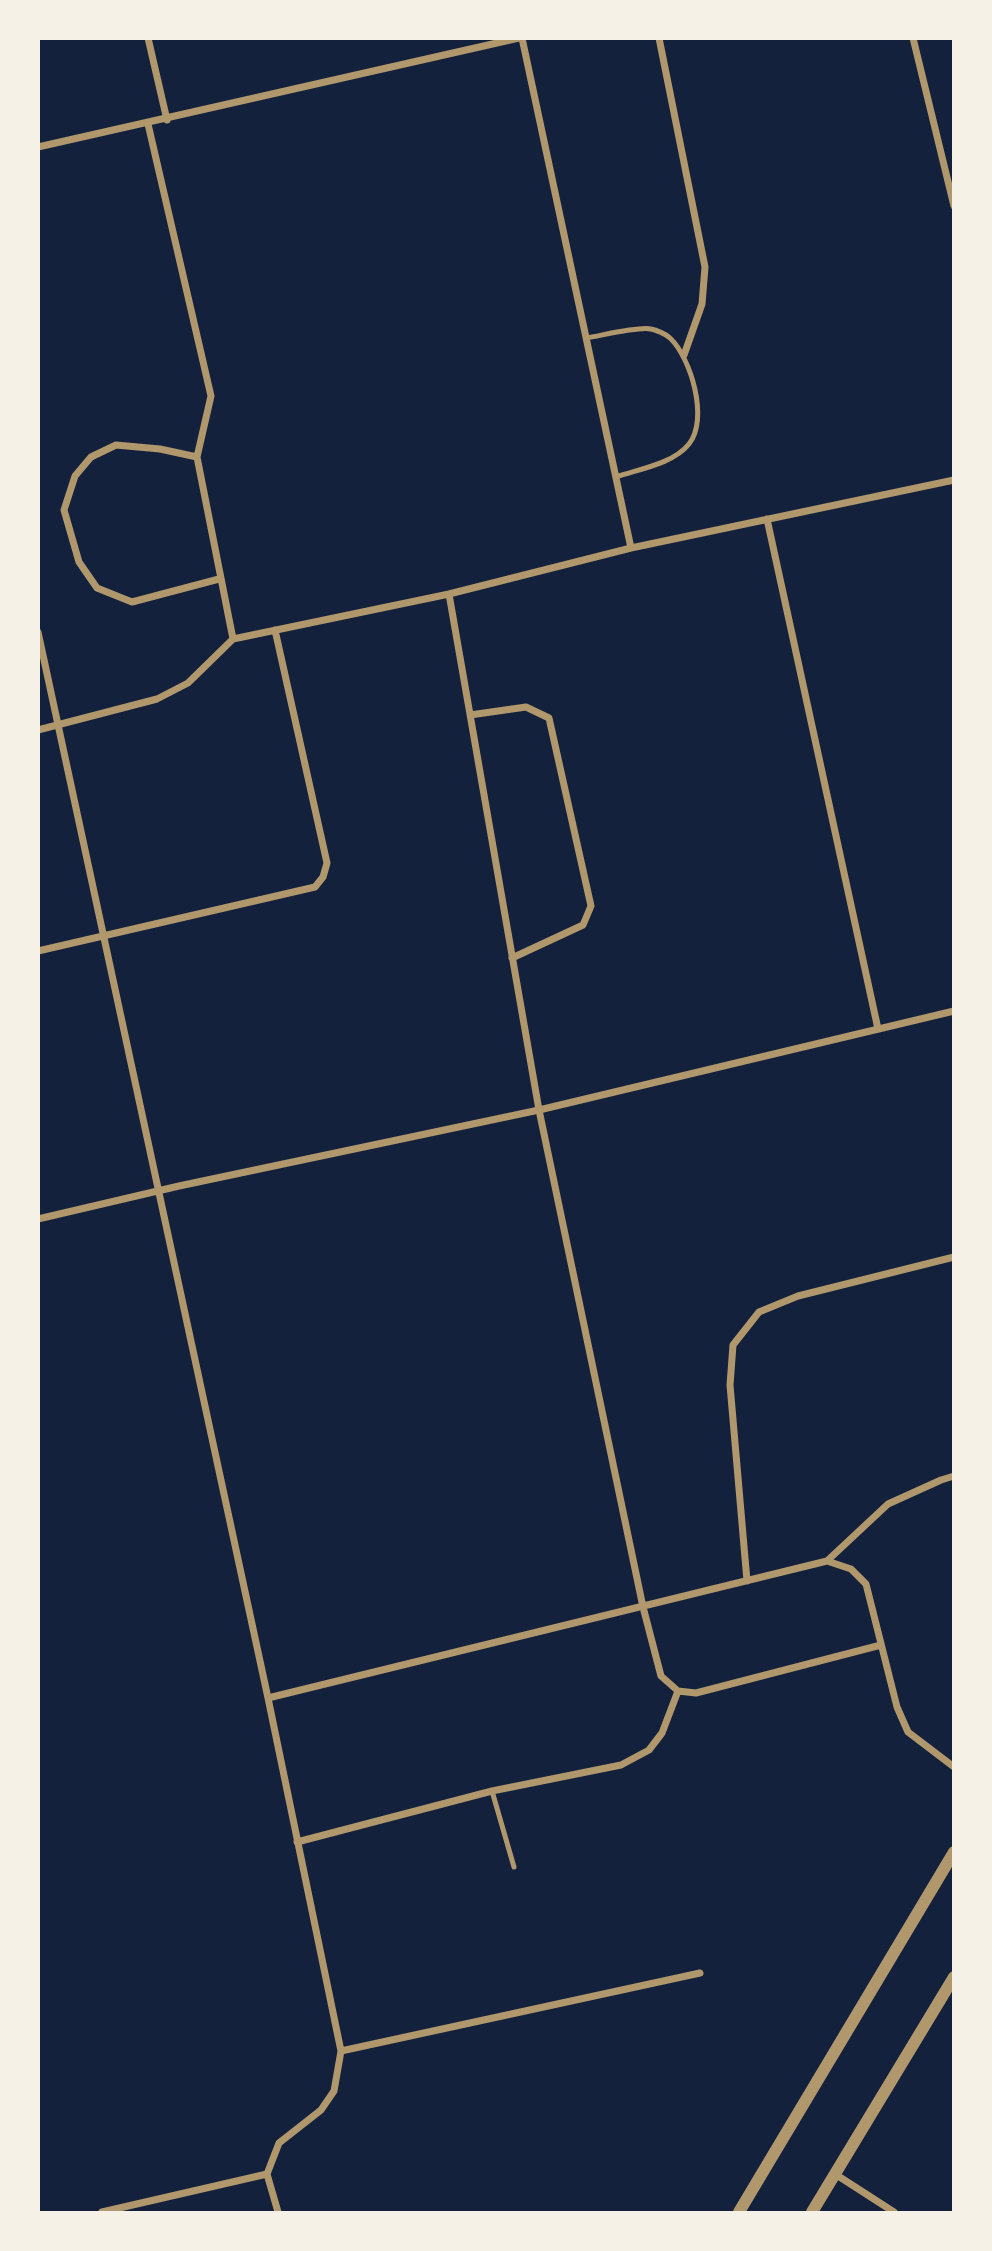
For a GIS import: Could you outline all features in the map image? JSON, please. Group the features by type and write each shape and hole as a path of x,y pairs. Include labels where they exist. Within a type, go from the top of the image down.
{"street":[{"path":"148,38 167,120"},
{"path":"38,147 167,120 520,38 631,548"},
{"path":"659,38 705,267 702,304 684,355"},
{"path":"913,38 954,206"},
{"path":"148,124 211,396 197,457 233,639"},
{"path":"197,457 160,449 116,445 91,457 75,476 64,510 79,562 97,588 132,602 219,579"},
{"path":"38,730 157,699 173,692 188,683 233,639 449,594 631,548 954,480"},
{"path":"767,519 878,1029"},
{"path":"449,594 539,1110 643,1607 661,1676 678,1691 695,1693 881,1645"},
{"path":"38,951 315,887 323,877 327,863 275,630"},
{"path":"38,632 268,1698 341,2051 334,2091 321,2110 279,2143 267,2174 278,2213"},
{"path":"470,715 526,707 549,718 591,906 583,925 513,958"},
{"path":"38,1219 539,1110 954,1011"},
{"path":"747,1581 730,1385 733,1345 759,1312 798,1296 954,1257"},
{"path":"268,1698 827,1561 888,1504 954,1476"},
{"path":"827,1561 851,1569 866,1584 897,1707 908,1732 954,1767"},
{"path":"297,1842 492,1791 621,1765 649,1750 662,1732 678,1691"},
{"path":"738,2213 954,1852"},
{"path":"341,2051 701,1973"},
{"path":"813,2213 954,1977"},
{"path":"102,2213 267,2174"},
{"path":"835,2174 894,2213"}],"lane":[{"path":"586,338 648,328 669,337 684,355 699,406 696,428 690,443 674,457 616,477"},
{"path":"492,1791 514,1867"}]}
